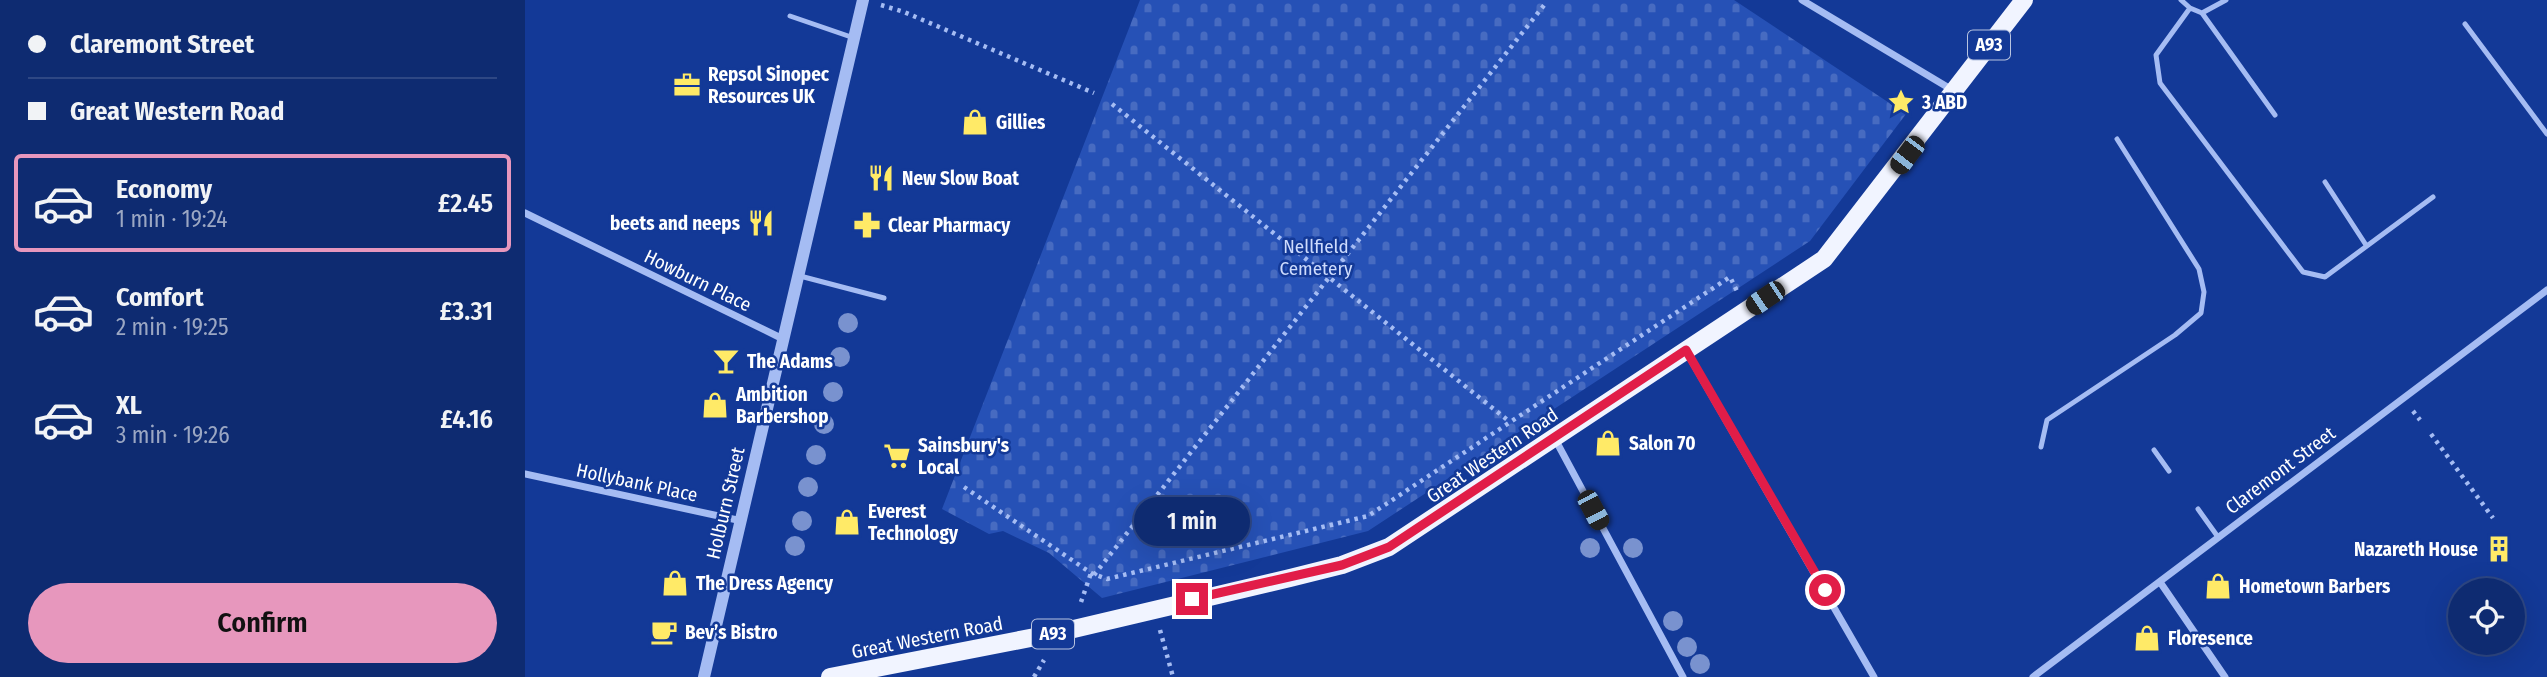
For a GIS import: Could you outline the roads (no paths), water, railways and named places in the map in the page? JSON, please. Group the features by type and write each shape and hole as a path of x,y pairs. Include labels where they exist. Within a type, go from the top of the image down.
{"main road":[{"name":"Great Western Road","path":"830,677 1061,632 1329,568 1389,547 1824,259 2024,0"}],"street":[{"name":"Holburn Street","path":"704,677 863,0"},
{"path":"1801,0 1955,92"},
{"name":"Howburn Place","path":"525,213 782,338"},
{"name":"Claremont Street","path":"2033,677 2547,290"},
{"path":"1686,350 1874,677"},
{"path":"1555,438 1683,677"},
{"name":"Hollybank Place","path":"525,474 742,521"},
{"path":"2159,582 2225,677"}],"lane":[{"path":"2182,0 2190,8 2202,13 2276,115"},
{"path":"2202,13 2226,0"},
{"path":"2190,8 2156,55 2160,83 2303,272 2325,277 2433,197"},
{"path":"790,16 854,38"},
{"path":"2465,24 2547,134"},
{"path":"2041,447 2047,420 2175,335 2201,313 2204,292 2199,269 2117,139"},
{"path":"2325,182 2366,245"},
{"path":"797,275 884,298"},
{"path":"2154,450 2169,471"},
{"path":"2198,509 2218,537"}],"place":[{"name":"Repsol Sinopec Resources UK","path":"687,85"},
{"name":"3 ABD","path":"1901,102"},
{"name":"Gillies","path":"975,122"},
{"name":"New Slow Boat","path":"881,178"},
{"name":"beets and neeps","path":"761,223"},
{"name":"Clear Pharmacy","path":"867,225"},
{"name":"The Adams","path":"726,361"},
{"name":"Ambition Barbershop","path":"715,405"},
{"name":"Salon 70","path":"1608,443"},
{"name":"Sainsbury's Local","path":"897,456"},
{"name":"Everest Technology","path":"847,522"},
{"name":"Nazareth House","path":"2499,549"},
{"name":"The Dress Agency","path":"675,583"},
{"name":"Hometown Barbers","path":"2218,586"},
{"name":"Bev’s Bistro","path":"664,632"},
{"name":"Floresence","path":"2147,638"}],"park label":[{"name":"Nellfield Cemetery","path":"1316,257"}]}
